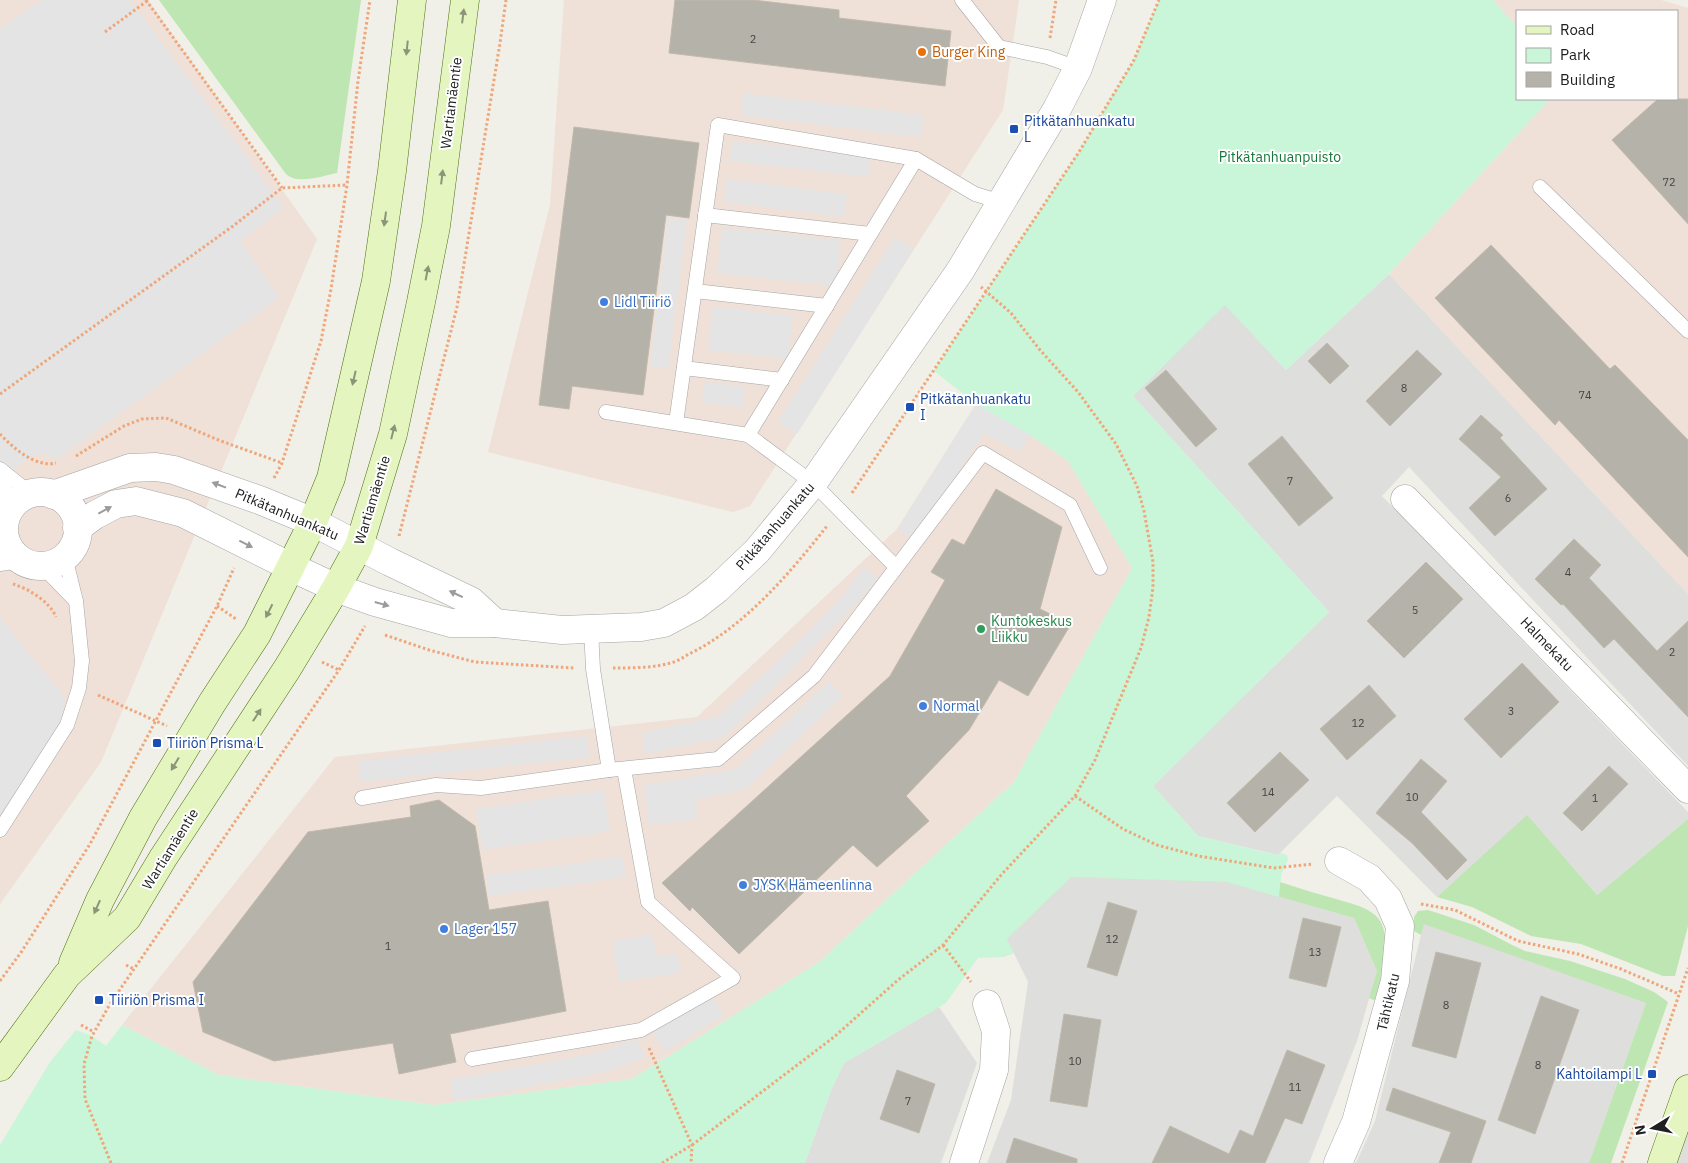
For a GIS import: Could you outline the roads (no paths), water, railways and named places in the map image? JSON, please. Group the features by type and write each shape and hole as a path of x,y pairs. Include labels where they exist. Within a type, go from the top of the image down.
{"main road":[{"name":"Wartiamäentie","path":"67,975 100,900 143,818 212,703 257,634 313,522 331,478 376,281 392,171 412,0"},
{"name":"Wartiamäentie","path":"0,1067 67,975 127,918 163,858 287,670 359,546 392,434 422,302 436,226 465,0"},
{"path":"1662,1163 1688,1089"}],"street":[{"name":"Pitkätanhuankatu","path":"42,494 130,468 156,467 174,470 202,478 313,522 397,566 471,601 495,623 562,630 591,630 641,627 664,622 694,607 717,589 757,551 813,483 960,271 1057,109 1078,68 1102,0"},
{"path":"42,494 62,500 75,517 77,528 74,544 20,550 13,505 21,498 42,494"},
{"name":"Halmekatu","path":"1405,499 1688,789"},
{"path":"77,528 95,515 116,504 136,501 183,513 336,588 374,602 451,623 495,623"},
{"name":"Tähtikatu","path":"1338,1163 1356,1122 1395,981 1400,926 1388,899 1369,878 1339,861"},
{"path":"964,1163 994,1070 996,1031 987,1004"}],"lane":[{"path":"962,0 999,47 1047,58 1078,68"},
{"path":"676,424 718,125 916,159 975,194 1000,202"},
{"path":"748,435 916,159"},
{"path":"1540,187 1688,332"},
{"path":"705,215 870,234"},
{"path":"695,290 827,306"},
{"path":"684,368 782,380"},
{"path":"606,412 748,435 813,483 896,567"},
{"path":"362,798 436,785 482,788 609,770 718,759 814,676 983,453 1070,505 1100,568"},
{"path":"1,471 42,494"},
{"path":"0,830 67,725 79,688 82,661 76,601 20,550 1,471"},
{"path":"20,550 76,601"},
{"path":"591,630 593,669 609,770"},
{"path":"472,1059 641,1030 733,978 648,902 624,769"}],"place":[{"name":"Burger King","path":"922,52"},
{"name":"Pitkätanhuankatu L","path":"1014,129"},
{"name":"Lidl Tiiriö","path":"604,302"},
{"name":"Pitkätanhuankatu I","path":"910,407"},
{"name":"Kuntokeskus Liikku","path":"981,629"},
{"name":"Normal","path":"923,706"},
{"name":"Tiiriön Prisma L","path":"157,743"},
{"name":"JYSK Hämeenlinna","path":"743,885"},
{"name":"Lager 157","path":"444,929"},
{"name":"Tiiriön Prisma I","path":"99,1000"},
{"name":"Kahtoilampi L","path":"1652,1074"}],"park label":[{"name":"Pitkätanhuanpuisto","path":"1280,157"}]}
